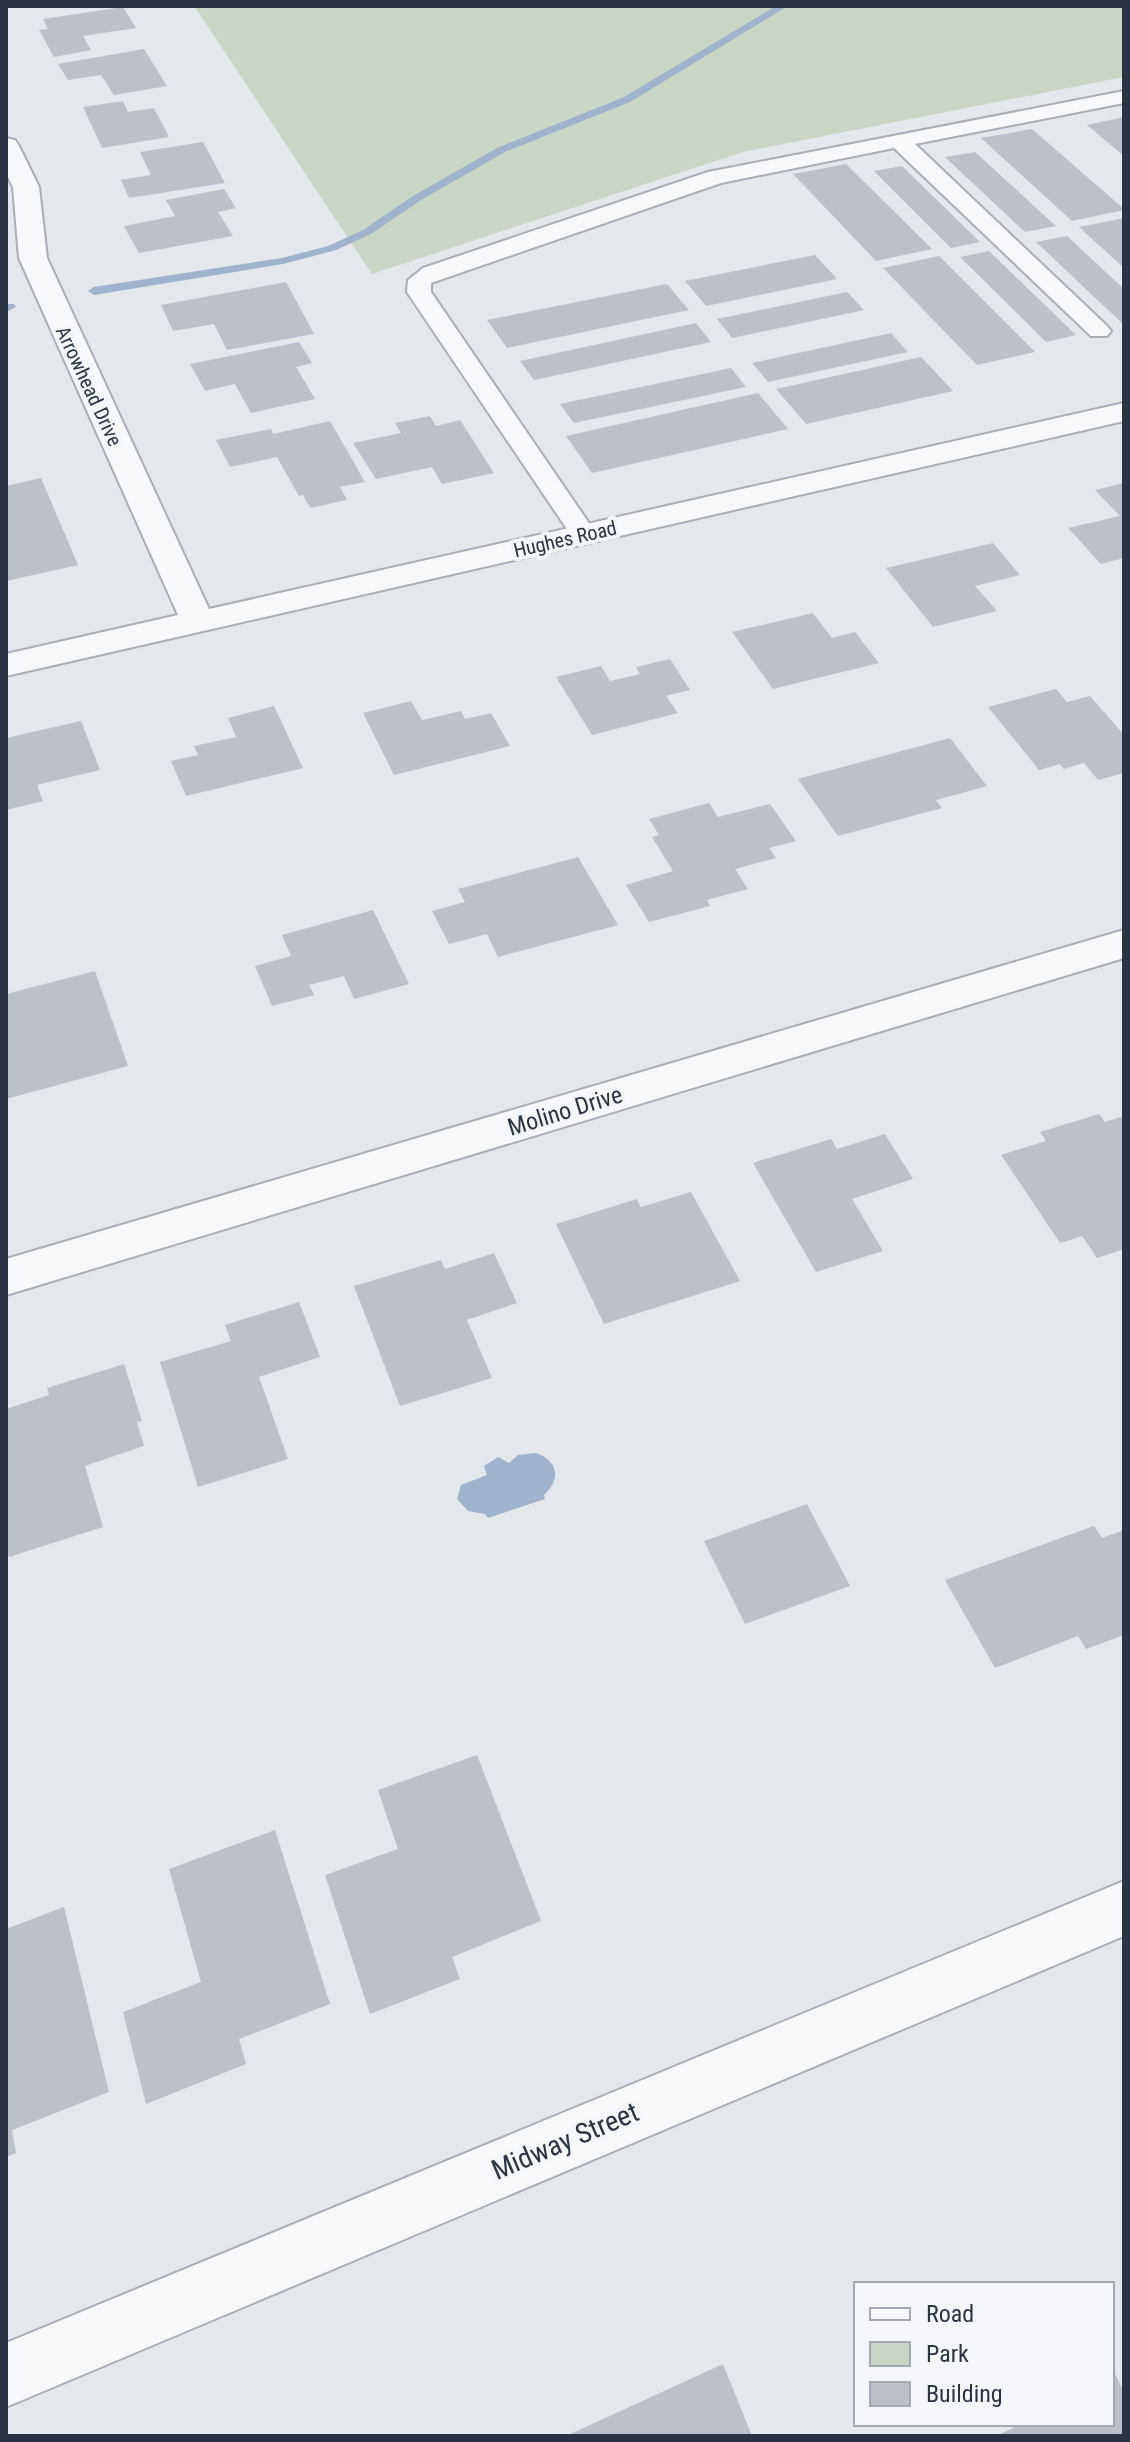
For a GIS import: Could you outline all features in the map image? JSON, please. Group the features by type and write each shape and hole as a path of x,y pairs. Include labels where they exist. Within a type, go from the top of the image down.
{"street":[{"name":"Arrowhead Drive","path":"6,146 26,187 33,258 197,620"},
{"name":"Hughes Road","path":"6,665 1124,412"},
{"name":"Molino Drive","path":"6,1277 1124,944"},
{"name":"Midway Street","path":"6,2375 1124,1908"}],"lane":[{"path":"584,535 419,292 420,280 431,273 716,177 1124,97"},
{"path":"900,142 1099,331"}],"green space":[{"path":"194,6 1124,6 1124,77 743,152 372,274"}],"water":[{"path":"536,1453 544,1456 555,1471 545,1499 488,1518 485,1514 468,1511 457,1499 461,1485 487,1475 484,1466 498,1457 509,1463 518,1455"}],"building":[{"path":"123,7 136,28 83,36 91,50 54,57 39,30 48,29 43,19"},
{"path":"144,49 167,86 114,95 101,75 68,80 58,64"},
{"path":"123,101 128,112 154,108 169,137 102,148 83,107"},
{"path":"1124,117 1124,156 1087,125"},
{"path":"1032,129 1124,210 1072,221 981,138"},
{"path":"203,142 225,183 129,198 121,180 151,175 140,152"},
{"path":"975,152 1056,226 1025,232 945,157"},
{"path":"846,164 932,249 876,261 793,174"},
{"path":"902,166 980,242 951,248 874,171"},
{"path":"224,189 236,208 218,212 233,236 139,253 124,226 175,216 166,200"},
{"path":"1124,218 1124,268 1079,227"},
{"path":"1067,236 1124,289 1124,325 1036,242"},
{"path":"989,251 1076,335 1046,342 960,257"},
{"path":"815,255 837,279 706,306 685,281"},
{"path":"939,256 1035,352 977,365 883,268"},
{"path":"286,282 314,334 227,350 214,324 173,331 161,305"},
{"path":"667,284 689,310 507,348 487,320"},
{"path":"847,292 864,310 732,338 717,319"},
{"path":"696,323 711,342 534,380 520,361"},
{"path":"891,333 908,352 768,382 752,363"},
{"path":"299,342 312,363 296,367 315,399 251,413 235,384 205,391 190,364"},
{"path":"921,357 953,391 806,424 776,389"},
{"path":"731,368 746,387 574,423 560,404"},
{"path":"758,393 788,429 592,473 566,436"},
{"path":"430,416 436,426 460,420 494,473 442,484 432,467 376,479 353,443 401,433 395,423"},
{"path":"330,421 365,482 340,487 347,500 310,508 303,495 299,496 277,457 230,467 216,440 271,429 273,434"},
{"path":"41,478 78,565 6,581 6,486"},
{"path":"1124,483 1124,558 1101,564 1068,528 1120,516 1095,490"},
{"path":"993,543 1020,575 975,586 997,611 933,627 886,568"},
{"path":"813,613 832,638 855,632 879,663 773,689 732,632"},
{"path":"670,659 690,690 666,696 678,713 592,735 556,677 601,666 610,681 640,674 636,667"},
{"path":"1056,689 1067,702 1090,696 1124,735 1124,773 1098,780 1084,763 1064,769 1060,764 1039,770 988,707"},
{"path":"411,701 422,720 461,711 465,719 491,713 510,746 394,775 363,713"},
{"path":"274,706 303,768 186,796 171,761 198,755 194,746 236,737 228,718"},
{"path":"81,721 100,770 37,785 43,801 6,810 6,738"},
{"path":"950,738 987,786 936,800 942,808 838,836 798,779"},
{"path":"709,803 718,817 770,804 796,841 769,848 776,858 735,869 748,889 707,900 710,906 649,922 626,885 673,871 652,837 659,835 649,819"},
{"path":"578,857 618,925 498,957 487,934 449,944 432,911 465,902 458,889"},
{"path":"373,910 409,984 354,999 344,976 309,985 314,995 272,1006 255,966 291,956 282,935"},
{"path":"95,971 128,1066 6,1099 6,994"},
{"path":"1099,1114 1105,1122 1124,1116 1124,1249 1097,1258 1082,1236 1060,1243 1001,1155 1046,1141 1040,1132"},
{"path":"885,1134 913,1179 852,1199 883,1251 816,1272 753,1163 831,1139 837,1149"},
{"path":"691,1192 740,1281 604,1324 556,1224 637,1199 641,1207"},
{"path":"494,1253 517,1303 467,1320 492,1378 400,1406 354,1286 441,1260 445,1269"},
{"path":"299,1302 320,1357 259,1377 288,1459 198,1487 160,1362 231,1341 225,1325"},
{"path":"124,1364 142,1421 137,1422 144,1446 85,1466 103,1527 9,1557 6,1546 6,1409 49,1395 47,1388"},
{"path":"807,1504 850,1586 745,1624 704,1541"},
{"path":"1094,1526 1102,1538 1124,1530 1124,1635 1086,1649 1078,1636 995,1668 945,1580"},
{"path":"477,1755 541,1921 452,1957 460,1979 370,2014 325,1875 398,1849 378,1790"},
{"path":"275,1830 330,2004 239,2039 246,2064 146,2104 123,2012 201,1982 169,1869"},
{"path":"64,1907 109,2092 12,2130 16,2153 6,2157 6,1929"},
{"path":"723,2364 752,2436 566,2436"},
{"path":"1114,2372 1124,2392 1124,2436 996,2436 1017,2426 1114,2426"}],"waterway":[{"path":"94,291 283,261 332,248 367,232 417,198 501,150 626,100 783,6"},
{"path":"6,308 10,307"}]}
